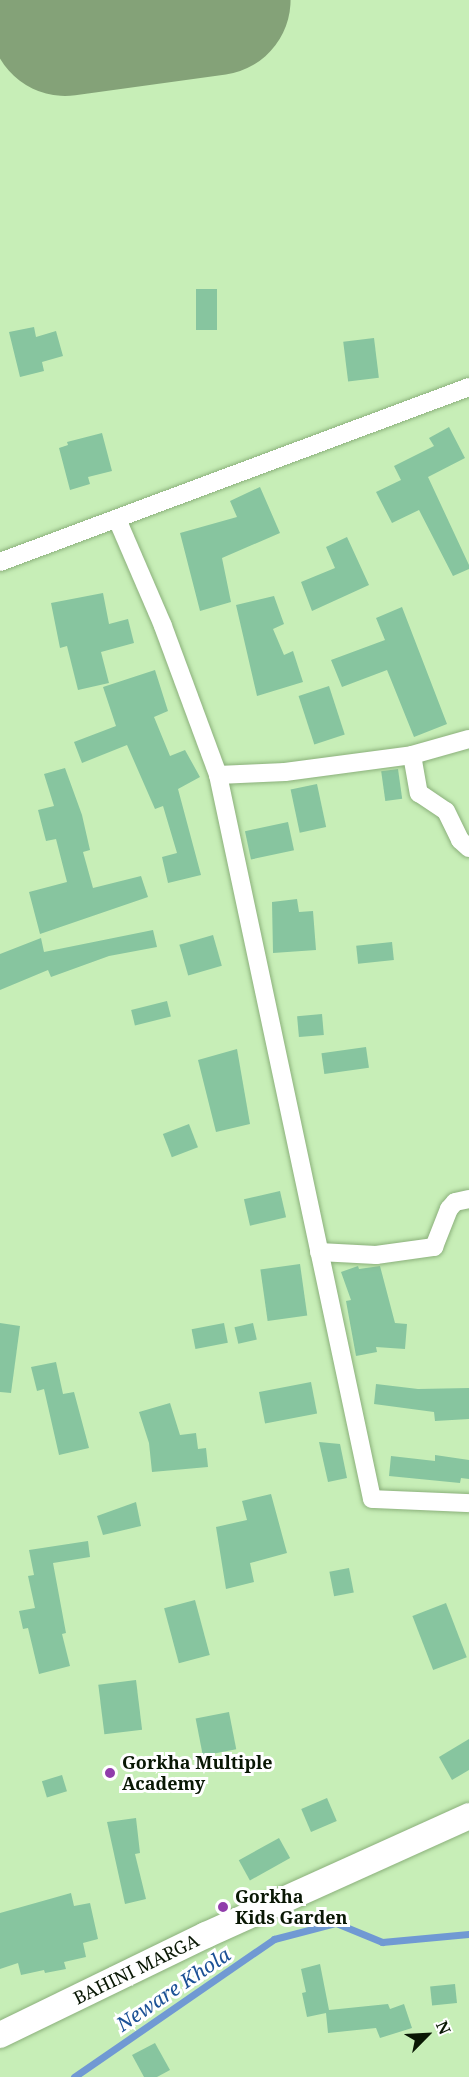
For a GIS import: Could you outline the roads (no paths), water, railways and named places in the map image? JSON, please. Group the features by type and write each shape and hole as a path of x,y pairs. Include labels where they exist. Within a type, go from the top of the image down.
{"street":[{"path":"0,562 469,387"},
{"path":"117,519 163,626 218,776 372,1499 469,1503"},
{"path":"218,776 285,772 412,755 469,740"},
{"path":"412,755 419,793 446,812 460,840 469,848"},
{"path":"319,1252 376,1255 434,1247 455,1202 469,1199"},
{"name":"BAHINI MARGA","path":"0,2035 206,1935 469,1816"}],"waterway":[{"name":"Neware Khola","path":"74,2077 274,1939 336,1923 382,1942 469,1934"}],"place":[{"name":"Gorkha Multiple Academy","path":"110,1773"},
{"name":"Gorkha Kids Garden","path":"223,1907"}]}
